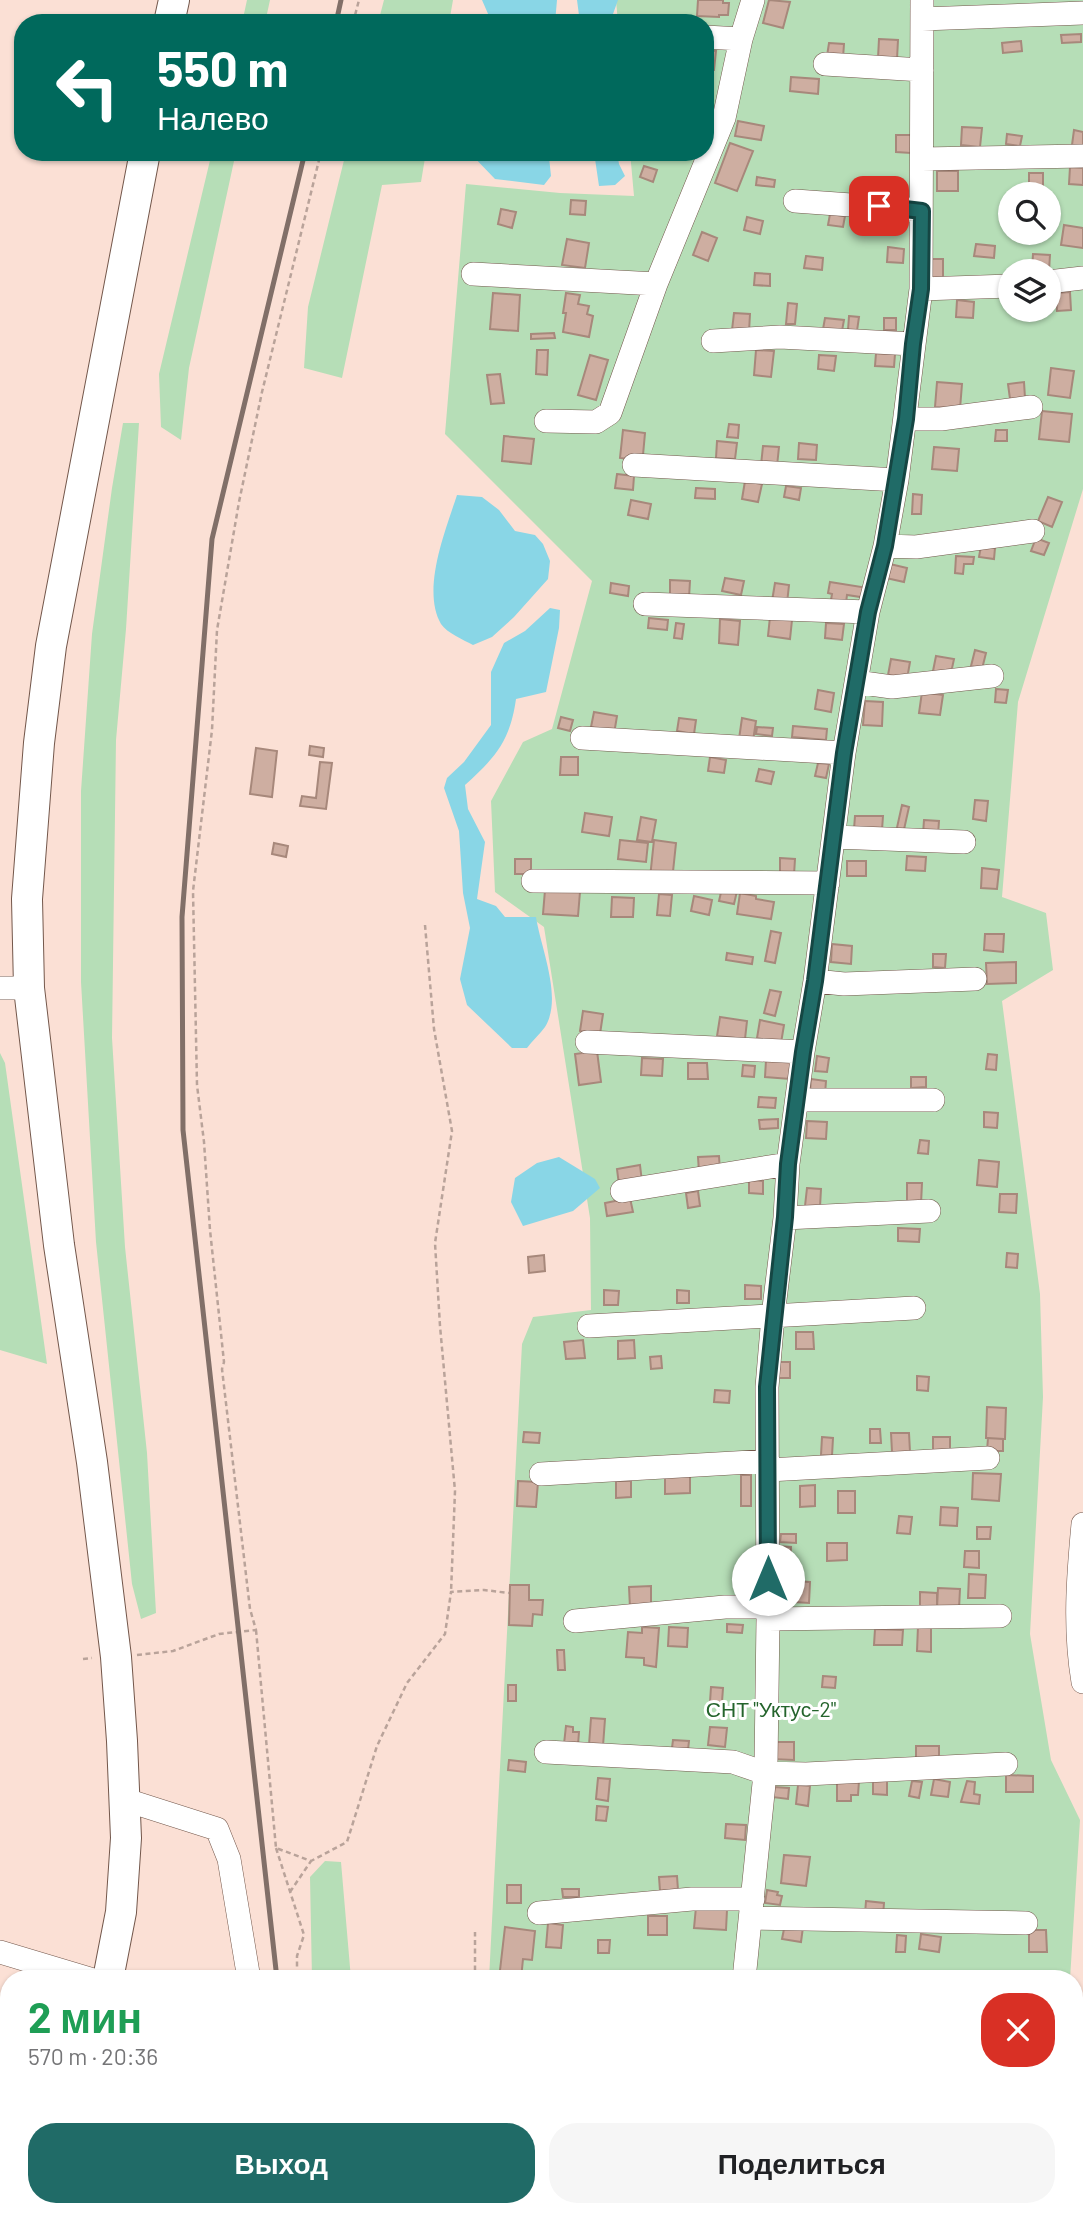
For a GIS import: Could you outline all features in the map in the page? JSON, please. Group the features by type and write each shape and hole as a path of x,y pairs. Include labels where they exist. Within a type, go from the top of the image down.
{"main road":[{"path":"110,1970 121,1912 126,1838 116,1657 92,1462 59,1245 30,988 27,899 39,743 51,646 143,161"}],"street":[{"path":"714,142 724,118 741,39 753,0"},
{"path":"745,1970 765,1773 768,1613 767,1387 773,1316 785,1217 788,1164 844,753 868,612 885,546 897,480 921,289 922,10 1083,13"},
{"path":"714,38 741,39"},
{"path":"825,64 922,70"},
{"path":"922,159 1083,156"},
{"path":"546,421 596,422 610,413 656,284 706,161"},
{"path":"795,201 922,211"},
{"path":"473,274 656,284"},
{"path":"1061,281 1083,278"},
{"path":"921,289 998,286"},
{"path":"713,341 780,337 913,344"},
{"path":"906,419 941,419 1031,407"},
{"path":"634,465 897,480"},
{"path":"885,546 916,547 1033,531"},
{"path":"645,604 868,612"},
{"path":"856,682 892,687 992,676"},
{"path":"582,737 844,753"},
{"path":"834,837 964,842"},
{"path":"533,881 828,883"},
{"path":"815,981 844,984 975,979"},
{"path":"0,989 30,988"},
{"path":"587,1042 803,1052"},
{"path":"798,1100 933,1100"},
{"path":"622,1191 788,1164"},
{"path":"785,1217 929,1211"},
{"path":"589,1326 914,1308"},
{"path":"541,1474 988,1458"},
{"path":"1083,1524 1077,1649 1083,1682"},
{"path":"575,1621 725,1607 768,1613 1000,1616"},
{"path":"546,1752 733,1762 765,1773 806,1774 1006,1764"},
{"path":"126,1800 217,1829 229,1859 248,1970"},
{"path":"540,1913 692,1899 752,1908 1026,1923"},
{"path":"0,1952 60,1970"}],"path":[{"path":"297,1970 297,1956 304,1935 276,1848 256,1630 250,1609 222,1369 224,1362 197,1085 193,891 212,730 217,630 239,502 262,392 319,161"},
{"path":"290,1892 311,1861 347,1842 377,1746 407,1683 445,1634 451,1592 455,1491 435,1243 452,1131 434,1029 425,925"},
{"path":"451,1592 484,1590 509,1593"},
{"path":"83,1658 173,1651 219,1634 256,1630"},
{"path":"276,1848 311,1861"},
{"path":"475,1932 475,1970"}],"green space":[{"path":"247,0 270,0 267,14 244,14"},
{"path":"384,0 453,0 451,14 380,14"},
{"name":"СНТ \"Уктус-2\"","path":"616,0 1083,0 1083,489 1018,702 1002,897 1046,913 1053,970 1002,1001 1040,1294 1043,1397 1030,1634 1051,1760 1080,1820 1071,1970 489,1970 522,1344 533,1317 591,1310 590,1218 544,927 495,892 491,801 523,742 552,729 592,581 445,434 466,184 560,193 634,196 631,161 714,161 714,14 617,14"},
{"path":"210,161 234,161 189,368 181,440 161,427 159,374"},
{"path":"344,161 424,161 421,182 382,185 342,378 304,368 308,307"},
{"path":"123,423 139,423 116,740 112,1038 125,1247 147,1453 156,1613 141,1619 132,1584 96,1242 81,982 81,791 92,634"},
{"path":"0,1053 5,1063 47,1364 0,1350"},
{"path":"325,1861 341,1862 350,1970 312,1970 310,1877"}],"water":[{"path":"482,0 557,0 556,14 488,14"},
{"path":"577,0 618,0 613,14 579,14"},
{"path":"478,161 549,161 551,176 544,185 495,179"},
{"path":"595,161 618,161 625,176 615,185 599,186"},
{"path":"457,495 482,497 499,510 515,531 535,535 543,544 550,561 548,579 514,617 492,637 473,645 444,627 435,610 434,577 437,560"},
{"path":"550,608 560,610 546,692 516,699 510,726 500,747 465,785 468,809 485,842 477,899 496,906 505,917 536,917 549,973 552,1002 545,1027 527,1048 512,1048 467,1005 460,979 470,928 463,893 459,831 444,788 447,778 464,762 491,725 491,672 504,643 525,631"},
{"path":"559,1157 595,1179 600,1188 573,1211 523,1226 511,1202 515,1178 537,1163"}],"building":[{"path":"698,0 723,0 723,3 729,3 728,15 719,17 714,17 714,14 697,14"},
{"path":"769,0 790,2 783,28 763,23"},
{"path":"1081,34 1081,42 1062,43 1061,35"},
{"path":"879,39 898,40 897,59 878,58"},
{"path":"1021,41 1022,51 1003,53 1002,43"},
{"path":"829,43 844,44 843,58 827,56"},
{"path":"791,77 819,79 818,94 790,91"},
{"path":"738,121 764,126 761,140 735,136"},
{"path":"962,127 982,128 980,147 961,145"},
{"path":"1074,130 1083,132 1083,147 1072,145"},
{"path":"1007,134 1022,136 1020,146 1006,144"},
{"path":"896,135 911,135 911,153 896,152"},
{"path":"730,143 753,151 737,191 715,183"},
{"path":"644,166 657,170 653,182 640,177"},
{"path":"1070,167 1083,168 1083,185 1069,184"},
{"path":"937,171 958,171 958,191 937,191"},
{"path":"1029,173 1043,173 1043,182 1029,182"},
{"path":"757,177 775,180 774,187 756,185"},
{"path":"571,200 586,201 585,215 570,214"},
{"path":"501,209 516,212 512,228 498,224"},
{"path":"830,214 845,216 843,227 828,225"},
{"path":"747,217 763,221 760,234 744,230"},
{"path":"1064,225 1083,228 1083,248 1061,245"},
{"path":"702,232 717,238 708,261 693,255"},
{"path":"567,239 589,243 585,268 562,265"},
{"path":"976,244 995,246 994,258 974,256"},
{"path":"888,247 904,249 903,263 887,262"},
{"path":"1033,254 1050,255 1050,259 1033,259"},
{"path":"806,256 823,258 822,270 804,268"},
{"path":"930,259 943,259 943,279 929,279"},
{"path":"755,273 770,274 770,286 754,285"},
{"path":"1070,292 1071,310 1061,311 1061,293"},
{"path":"493,293 520,295 518,331 490,329"},
{"path":"566,293 580,295 578,304 589,306 587,314 593,316 589,337 563,332"},
{"path":"957,300 974,302 973,318 956,317"},
{"path":"788,303 797,304 795,324 786,324"},
{"path":"734,313 750,314 749,332 732,330"},
{"path":"849,316 859,317 857,331 848,330"},
{"path":"825,318 844,320 842,331 823,329"},
{"path":"884,318 896,318 896,330 884,330"},
{"path":"554,333 555,338 531,339 531,334"},
{"path":"537,350 548,350 547,375 536,374"},
{"path":"756,350 774,351 771,377 754,375"},
{"path":"876,353 895,354 894,367 875,366"},
{"path":"590,355 608,360 596,400 578,395"},
{"path":"819,355 836,356 834,371 818,369"},
{"path":"1051,368 1074,371 1070,398 1048,395"},
{"path":"500,374 504,403 491,404 487,375"},
{"path":"937,382 962,384 960,409 935,407"},
{"path":"1024,382 1025,398 1010,399 1008,384"},
{"path":"1042,411 1072,414 1069,442 1039,439"},
{"path":"729,424 739,425 738,438 727,437"},
{"path":"623,430 645,433 643,455 636,460 620,458"},
{"path":"996,430 1007,430 1007,441 995,441"},
{"path":"504,436 534,439 531,464 502,461"},
{"path":"717,441 737,443 735,459 716,458"},
{"path":"799,443 817,445 816,460 798,459"},
{"path":"763,446 779,447 777,466 761,465"},
{"path":"934,447 959,449 957,471 932,469"},
{"path":"617,474 634,476 633,490 615,488"},
{"path":"745,481 762,484 758,502 742,499"},
{"path":"786,486 801,488 799,500 784,497"},
{"path":"696,488 715,489 715,499 695,498"},
{"path":"913,494 922,495 921,514 912,514"},
{"path":"1048,497 1062,502 1052,527 1038,521"},
{"path":"631,500 651,504 648,519 628,515"},
{"path":"1036,538 1049,543 1044,555 1031,551"},
{"path":"981,546 995,548 994,559 979,557"},
{"path":"956,556 974,557 973,564 964,564 963,574 955,573"},
{"path":"890,564 907,568 904,582 886,578"},
{"path":"725,578 744,581 741,595 722,591"},
{"path":"670,580 690,581 689,598 670,597"},
{"path":"830,582 868,588 867,598 847,595 846,603 831,600 832,594 828,593"},
{"path":"611,583 629,586 628,596 610,593"},
{"path":"775,583 789,585 787,603 772,601"},
{"path":"770,617 792,620 790,639 768,636"},
{"path":"649,618 668,620 667,630 648,628"},
{"path":"720,619 740,621 738,645 719,643"},
{"path":"676,623 684,624 682,639 674,638"},
{"path":"826,623 844,624 842,640 825,638"},
{"path":"975,650 986,653 982,669 971,666"},
{"path":"936,656 954,659 951,673 933,671"},
{"path":"891,659 910,662 907,679 888,675"},
{"path":"996,689 1008,690 1006,703 995,702"},
{"path":"818,690 834,693 831,712 815,709"},
{"path":"922,692 943,695 940,715 919,713"},
{"path":"865,701 883,702 882,726 863,725"},
{"path":"594,712 617,716 614,734 591,727"},
{"path":"561,717 573,720 570,731 558,728"},
{"path":"679,718 696,720 694,734 677,731"},
{"path":"742,718 756,721 753,741 739,739"},
{"path":"793,726 827,729 826,740 792,737"},
{"path":"757,727 773,728 772,736 756,734"},
{"path":"310,746 324,748 323,757 309,755"},
{"path":"256,748 277,751 272,797 250,794"},
{"path":"561,757 578,757 578,775 560,775"},
{"path":"710,757 726,760 724,773 708,771"},
{"path":"320,762 332,763 326,809 300,806 302,796 316,798"},
{"path":"818,763 829,764 826,778 815,776"},
{"path":"759,769 774,772 771,784 756,781"},
{"path":"975,800 988,801 986,821 973,819"},
{"path":"902,805 909,807 903,834 896,832"},
{"path":"585,813 612,817 609,836 582,832"},
{"path":"855,816 883,816 882,830 854,829"},
{"path":"641,817 656,820 652,842 637,840"},
{"path":"924,820 939,821 938,835 923,834"},
{"path":"620,840 648,843 646,862 618,859"},
{"path":"654,840 676,843 672,881 650,878"},
{"path":"274,843 288,846 286,857 272,854"},
{"path":"907,856 926,857 925,871 906,870"},
{"path":"780,858 795,859 794,875 780,874"},
{"path":"515,859 531,859 531,874 515,874"},
{"path":"847,861 866,861 866,876 847,876"},
{"path":"982,868 999,870 997,889 981,888"},
{"path":"722,888 737,891 734,904 719,901"},
{"path":"545,890 580,892 578,916 543,914"},
{"path":"740,893 774,902 771,919 737,914"},
{"path":"659,894 672,895 670,916 657,915"},
{"path":"694,896 712,900 709,915 691,911"},
{"path":"612,897 634,898 633,917 611,917"},
{"path":"771,931 781,933 775,963 765,961"},
{"path":"985,934 1004,934 1003,952 984,950"},
{"path":"832,944 852,946 851,964 831,962"},
{"path":"727,953 753,957 752,964 726,960"},
{"path":"933,954 946,954 945,968 933,967"},
{"path":"1016,962 1016,983 987,984 986,963"},
{"path":"770,990 781,992 775,1016 764,1013"},
{"path":"583,1011 603,1014 600,1034 580,1031"},
{"path":"720,1017 747,1021 745,1039 717,1036"},
{"path":"760,1020 784,1025 781,1043 757,1038"},
{"path":"597,1051 601,1082 579,1085 575,1054"},
{"path":"988,1054 997,1055 996,1070 986,1069"},
{"path":"817,1056 829,1058 827,1072 815,1071"},
{"path":"642,1058 663,1059 662,1076 641,1075"},
{"path":"766,1060 791,1062 790,1079 765,1077"},
{"path":"688,1063 707,1063 708,1079 688,1079"},
{"path":"743,1065 755,1066 754,1077 742,1076"},
{"path":"911,1077 926,1077 926,1087 911,1088"},
{"path":"811,1079 826,1081 825,1094 810,1092"},
{"path":"759,1097 776,1098 775,1108 758,1107"},
{"path":"984,1112 998,1113 997,1128 984,1127"},
{"path":"778,1119 778,1128 760,1129 759,1120"},
{"path":"807,1121 827,1122 826,1139 806,1138"},
{"path":"920,1140 929,1141 928,1154 918,1153"},
{"path":"719,1156 720,1171 699,1172 698,1157"},
{"path":"979,1160 999,1162 997,1187 977,1185"},
{"path":"640,1165 642,1182 619,1185 617,1169"},
{"path":"749,1180 763,1181 763,1194 749,1193"},
{"path":"907,1183 922,1183 921,1204 907,1204"},
{"path":"807,1188 821,1189 820,1207 805,1206"},
{"path":"698,1191 700,1206 688,1208 686,1193"},
{"path":"1000,1194 1017,1194 1016,1213 999,1212"},
{"path":"630,1198 633,1212 607,1216 605,1203"},
{"path":"898,1228 920,1229 919,1242 898,1241"},
{"path":"1007,1253 1018,1254 1017,1268 1006,1267"},
{"path":"544,1255 545,1271 529,1273 528,1257"},
{"path":"745,1285 761,1286 761,1299 745,1299"},
{"path":"604,1290 619,1291 618,1305 604,1305"},
{"path":"677,1290 689,1291 689,1303 677,1303"},
{"path":"796,1332 813,1332 814,1349 796,1349"},
{"path":"583,1340 585,1358 566,1359 564,1342"},
{"path":"634,1340 635,1358 618,1359 618,1341"},
{"path":"661,1356 662,1368 651,1369 650,1357"},
{"path":"777,1362 790,1362 790,1378 777,1378"},
{"path":"917,1376 929,1377 928,1391 917,1390"},
{"path":"715,1390 730,1391 729,1403 714,1402"},
{"path":"987,1407 1006,1408 1005,1439 986,1438"},
{"path":"870,1429 880,1429 881,1443 870,1443"},
{"path":"524,1432 540,1433 539,1443 523,1442"},
{"path":"891,1433 909,1433 910,1452 892,1452"},
{"path":"822,1437 833,1438 832,1456 821,1455"},
{"path":"933,1437 950,1437 950,1456 933,1456"},
{"path":"988,1438 1003,1439 1003,1451 987,1451"},
{"path":"973,1473 1001,1474 999,1501 972,1499"},
{"path":"690,1474 690,1493 665,1494 665,1475"},
{"path":"741,1475 751,1475 751,1506 741,1506"},
{"path":"518,1481 538,1482 536,1507 517,1506"},
{"path":"616,1481 631,1481 631,1497 616,1498"},
{"path":"815,1485 815,1506 800,1507 800,1486"},
{"path":"838,1491 855,1491 855,1513 838,1513"},
{"path":"941,1507 958,1508 957,1526 940,1525"},
{"path":"899,1516 912,1517 910,1534 897,1533"},
{"path":"977,1527 991,1527 990,1539 977,1539"},
{"path":"781,1534 796,1534 796,1543 780,1542"},
{"path":"827,1543 847,1543 847,1560 827,1561"},
{"path":"775,1546 791,1547 790,1563 785,1563 784,1575 775,1575"},
{"path":"965,1551 979,1551 979,1568 964,1567"},
{"path":"969,1574 986,1575 985,1598 968,1598"},
{"path":"794,1581 810,1582 809,1603 794,1602"},
{"path":"510,1585 529,1585 529,1600 543,1600 542,1615 533,1614 532,1626 509,1625"},
{"path":"651,1586 651,1607 630,1608 629,1587"},
{"path":"938,1588 960,1589 959,1609 937,1608"},
{"path":"920,1592 937,1593 937,1606 920,1606"},
{"path":"727,1624 743,1625 742,1633 727,1632"},
{"path":"918,1626 931,1626 931,1652 917,1651"},
{"path":"642,1627 659,1628 656,1667 644,1665 644,1658 626,1657 628,1632 642,1633"},
{"path":"669,1627 688,1628 687,1647 668,1646"},
{"path":"875,1629 903,1630 902,1645 874,1645"},
{"path":"557,1650 564,1650 565,1670 558,1670"},
{"path":"823,1676 836,1677 835,1688 822,1687"},
{"path":"508,1685 516,1685 516,1701 508,1701"},
{"path":"711,1687 723,1688 722,1702 710,1702"},
{"path":"591,1718 605,1719 603,1746 589,1745"},
{"path":"566,1726 573,1727 573,1732 579,1732 578,1745 564,1744"},
{"path":"710,1727 727,1728 725,1747 708,1745"},
{"path":"673,1740 689,1741 688,1750 672,1748"},
{"path":"772,1742 794,1742 794,1760 771,1759"},
{"path":"916,1746 939,1746 939,1760 916,1759"},
{"path":"509,1760 526,1762 525,1772 508,1770"},
{"path":"1006,1775 1033,1776 1033,1792 1006,1792"},
{"path":"598,1778 610,1779 608,1801 596,1799"},
{"path":"873,1779 887,1780 887,1795 873,1794"},
{"path":"934,1779 950,1782 948,1797 931,1795"},
{"path":"837,1781 859,1781 858,1795 851,1795 851,1801 837,1801"},
{"path":"912,1781 922,1782 919,1798 909,1796"},
{"path":"967,1781 975,1782 974,1794 980,1795 979,1804 961,1802"},
{"path":"798,1785 810,1786 808,1806 796,1804"},
{"path":"774,1787 789,1788 788,1799 772,1797"},
{"path":"597,1806 608,1807 606,1821 596,1820"},
{"path":"726,1824 746,1825 745,1840 725,1838"},
{"path":"784,1855 810,1857 806,1886 781,1883"},
{"path":"677,1876 678,1890 660,1891 659,1877"},
{"path":"507,1885 521,1885 521,1903 507,1903"},
{"path":"562,1889 579,1889 579,1897 563,1897"},
{"path":"767,1890 778,1892 777,1895 782,1896 780,1905 765,1903"},
{"path":"866,1901 884,1903 883,1916 865,1914"},
{"path":"696,1907 727,1910 726,1930 694,1928"},
{"path":"648,1916 667,1916 667,1935 648,1935"},
{"path":"548,1923 563,1925 561,1948 546,1947"},
{"path":"785,1924 803,1927 801,1942 782,1939"},
{"path":"505,1927 535,1931 532,1960 523,1959 522,1970 500,1970"},
{"path":"1029,1930 1046,1930 1047,1952 1029,1952"},
{"path":"921,1934 941,1937 939,1952 919,1949"},
{"path":"897,1935 906,1936 905,1952 896,1952"},
{"path":"598,1940 610,1940 609,1953 598,1953"}],"railway":[{"path":"338,14 341,0"},
{"path":"276,1970 183,1130 182,917 212,539 303,161"}],"route":[{"path":"768,1579 767,1387 788,1164 844,753 868,612 885,546 897,480 921,289 922,211 879,206"}]}
